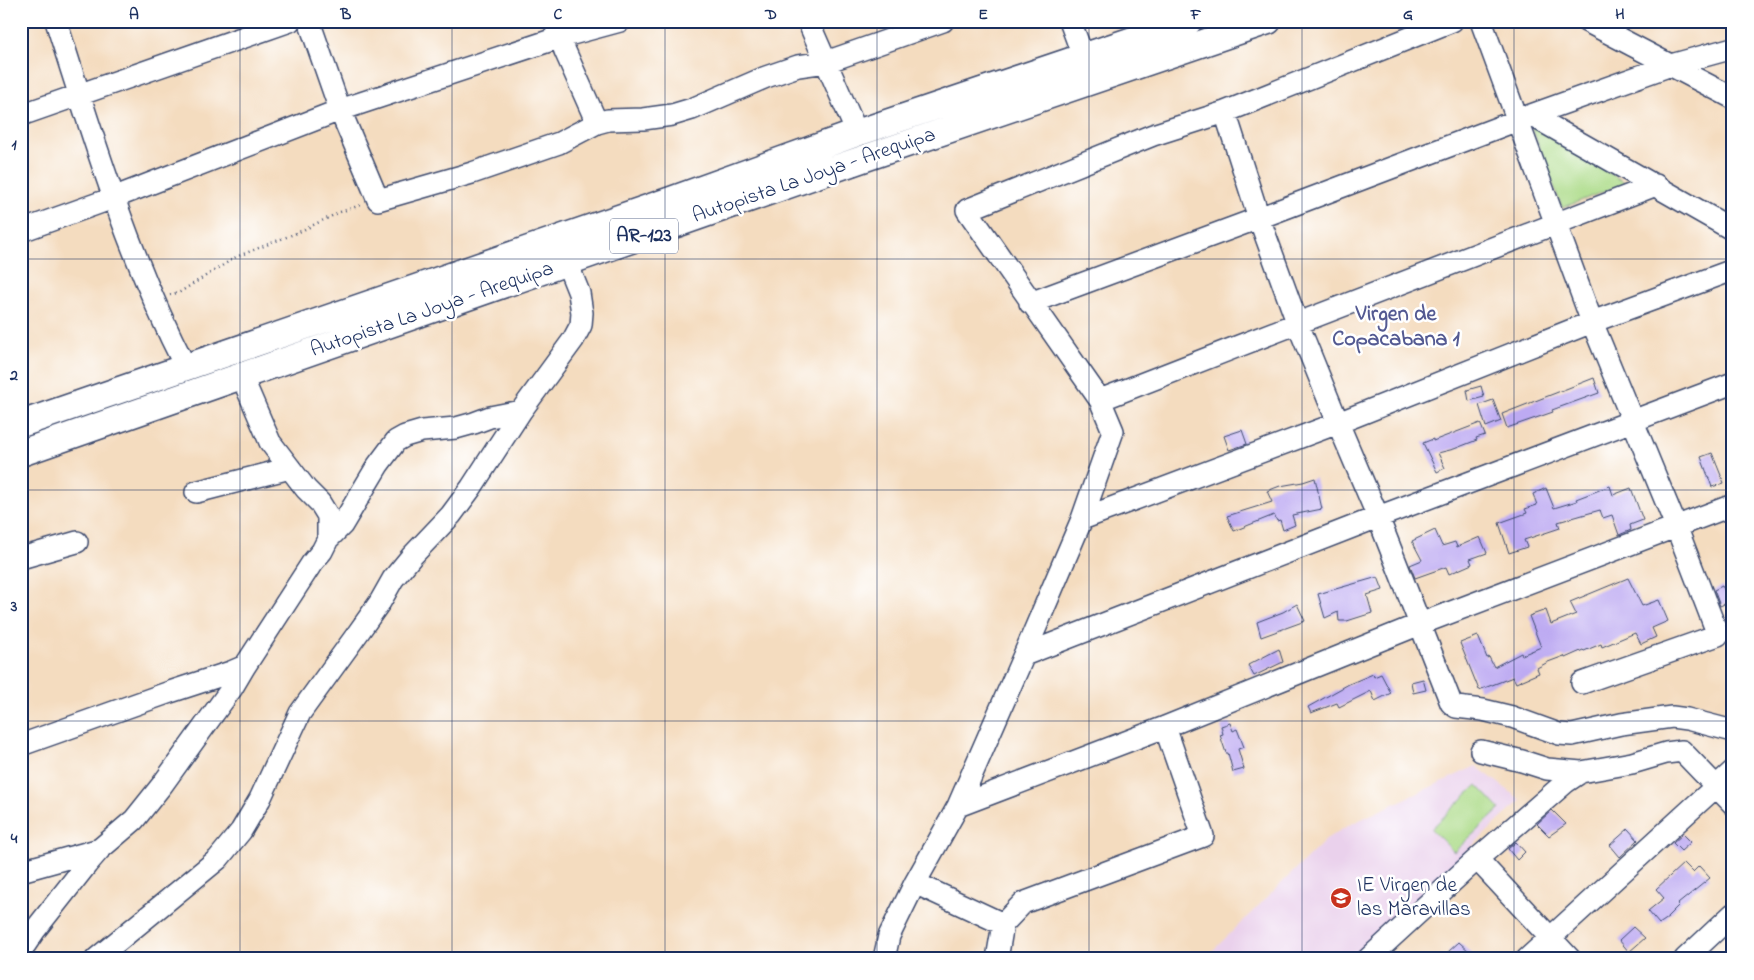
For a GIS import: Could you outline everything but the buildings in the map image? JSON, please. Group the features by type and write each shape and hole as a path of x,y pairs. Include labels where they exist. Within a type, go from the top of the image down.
{"main road":[{"name":"Autopista La Joya - Arequipa","path":"21,424 184,366 671,200 857,133 1189,21"},
{"name":"Autopista La Joya - Arequipa","path":"21,453 880,153 1268,21"}],"street":[{"path":"56,21 113,198 162,322 184,366"},
{"path":"21,114 290,21"},
{"path":"309,21 340,110 378,200 472,173 559,143 597,123 608,120 643,119 672,115 692,109 748,84 798,66 826,62 943,21"},
{"path":"21,231 113,198 557,29 620,21"},
{"path":"808,21 857,133"},
{"path":"1070,21 1083,56"},
{"path":"884,959 889,936 958,806 1024,655 1082,519 1113,431 1100,400 1030,303 967,210 1153,135 1225,112 1452,21"},
{"path":"1481,21 1525,118 1556,225 1592,322 1676,526 1726,632 1582,683"},
{"path":"1586,21 1733,98"},
{"path":"557,29 597,123"},
{"path":"1030,303 1671,65 1727,55"},
{"path":"1225,112 1259,218 1297,322 1378,517 1451,703 1456,707 1499,713 1559,734 1572,735 1621,724 1672,717 1733,731"},
{"path":"1525,118 1656,185 1733,230"},
{"path":"1100,400 1297,322 1556,225 1656,185"},
{"path":"96,959 218,859 241,832 260,799 300,713 380,602 393,579 451,515 471,488 521,411 573,340 581,325 582,313 579,293 567,263"},
{"path":"1082,519 1338,424 1592,322 1733,270"},
{"path":"242,377 270,442 306,489 320,502 325,510 329,522 328,539"},
{"path":"1024,655 1378,517 1733,383"},
{"path":"21,951 35,930 87,864 134,820 162,785 232,688 312,563 322,551 328,539 342,524 378,465 396,441 404,436 422,431 456,428 474,424 490,417 521,411"},
{"path":"196,492 290,468"},
{"path":"958,806 1166,727 1420,624 1733,505"},
{"path":"21,558 77,542"},
{"path":"21,745 245,666"},
{"path":"996,959 1003,924 1023,903 1203,836 1166,727"},
{"path":"1482,751 1522,761 1547,770 1581,772 1632,763 1666,753 1682,751 1733,804"},
{"path":"1527,959 1733,771"},
{"path":"1368,959 1477,859 1566,782 1581,772"},
{"path":"21,871 100,850"},
{"path":"1477,859 1570,959"},
{"path":"915,884 1003,924"},
{"path":"1685,959 1733,914"}],"path":[{"path":"155,302 180,292 236,257 299,232 340,212 378,200"}],"shaded area":[{"name":"IE Virgen de las Maravillas","path":"1476,766 1521,800 1352,959 1204,959 1329,837 1351,824"}],"green space":[{"path":"1531,125 1626,183 1562,208"},
{"path":"1477,785 1500,809 1454,852 1431,829"}],"place":[{"name":"IE Virgen de las Maravillas","path":"1341,898"}],"district":[{"name":"Virgen de Copacabana 1","path":"1396,328"}]}
